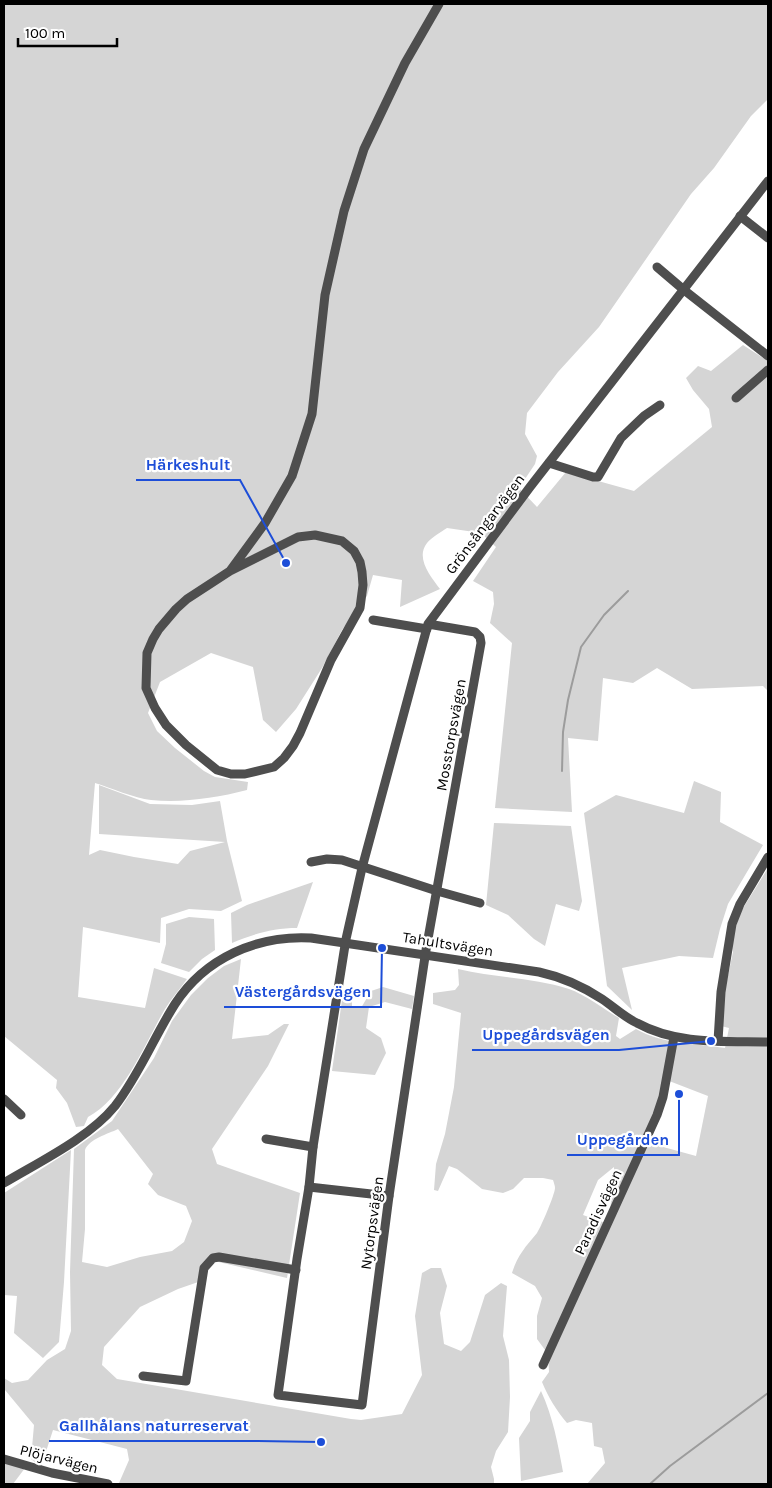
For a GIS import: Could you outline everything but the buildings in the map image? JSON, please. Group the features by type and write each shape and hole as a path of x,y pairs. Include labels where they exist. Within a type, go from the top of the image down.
{"street":[{"path":"230,571 298,537 316,535 342,541 354,551 360,562 363,585 360,608 332,660 293,746 274,767 245,774 231,774 217,770 186,745 166,725 155,708 146,688 147,652 159,629 187,599 230,571 265,524 292,476 312,414 324,295 344,212 364,149 406,63 439,4"},
{"name":"Grönsångarvägen","path":"278,1395 309,1187 313,1146 345,943 362,868 427,626 502,524 768,181"},
{"path":"740,216 768,238"},
{"path":"657,267 768,356"},
{"path":"736,398 768,370"},
{"path":"549,463 593,477 598,476 621,438 644,416 660,405"},
{"path":"373,620 427,626"},
{"name":"Mosstorpsvägen","path":"425,957 481,643 480,637 475,632 427,626"},
{"path":"718,1041 721,992 732,924 740,904 768,857"},
{"path":"311,862 327,859 342,860 362,868 480,903"},
{"name":"Tahultsvägen","path":"4,1183 82,1136 115,1106 131,1082 176,1003 189,986 210,968 239,950 267,941 296,938 345,943 425,957 519,969 558,977 588,990 636,1023 674,1037 718,1041 768,1042"},
{"name":"Nytorpsvägen","path":"278,1395 362,1405 425,957"},
{"name":"Paradisvägen","path":"543,1365 657,1115 663,1097 674,1037"},
{"path":"4,1098 21,1116"},
{"path":"266,1139 313,1146"},
{"path":"309,1187 390,1196"},
{"path":"143,1376 186,1381 204,1268 212,1258 219,1257 296,1270"},
{"name":"Plöjarvägen","path":"4,1459 108,1484"}],"shaded area":[{"path":"4,4 768,4 768,99 751,116 714,168 691,194 599,327 558,372 527,413 525,434 537,456 535,464 519,488 537,507 566,472 634,491 712,427 709,409 693,390 686,378 698,366 711,371 743,345 768,361 768,691 763,686 692,689 657,668 633,683 603,678 598,741 568,738 572,812 495,808 512,643 490,623 494,604 493,592 473,581 496,547 481,533 447,528 427,543 423,555 423,561 432,579 440,589 400,607 402,580 373,575 367,596 342,630 322,668 296,709 276,732 263,720 253,667 211,653 160,682 148,713 157,731 204,771 215,777 248,782 247,790 199,799 163,801 137,797 95,783 89,855 100,850 178,864 190,851 225,842 99,834 99,785 150,804 192,805 220,801 227,841 242,901 221,911 189,909 161,918 160,943 83,927 78,997 145,1008 154,968 187,979 165,1009 123,1083 101,1108 88,1117 84,1126 76,1127 67,1103 56,1088 57,1080 4,1036"},
{"path":"694,781 721,792 720,822 763,845 728,904 713,958 679,956 622,968 632,1010 607,986 584,813 616,795 684,813"},
{"path":"494,823 571,826 582,901 579,911 556,904 545,946 534,939 508,915 486,905"},
{"path":"768,868 768,1484 587,1484 605,1463 602,1448 594,1446 592,1423 576,1420 567,1423 547,1393 542,1382 549,1372 548,1354 537,1339 537,1316 542,1298 535,1286 512,1273 519,1256 542,1224 554,1191 554,1182 553,1180 543,1178 524,1178 513,1189 503,1193 482,1189 457,1169 449,1166 438,1191 434,1190 436,1164 445,1134 454,1087 461,1013 433,1004 433,993 455,990 459,985 458,969 542,982 575,991 619,1018 616,1036 620,1039 636,1029 669,1041 725,1048 729,1028 721,1026 725,990 733,952 731,940 740,913","holes":["664,1079 708,1096 696,1156 656,1145 649,1133","614,1167 610,1210 611,1225 583,1215 598,1180"]},
{"path":"313,882 297,928 263,932 232,943 231,913 247,905"},
{"path":"189,917 214,919 215,950 202,959 189,972 161,963 166,944 166,924"},
{"path":"241,959 232,1039 268,1035 284,1024 289,1024 268,1066 212,1149 217,1164 300,1193 287,1278 210,1260 204,1280 178,1289 140,1307 104,1347 102,1365 117,1379 351,1419 361,1420 402,1414 422,1375 415,1316 422,1273 431,1268 441,1268 447,1286 440,1313 444,1344 461,1351 470,1342 485,1295 501,1283 507,1286 503,1336 509,1360 510,1397 508,1432 496,1451 491,1467 494,1484 115,1484 119,1483 129,1460 127,1449 53,1430 41,1467 31,1459 34,1425 5,1390 4,1378 12,1383 28,1380 47,1360 65,1349 71,1331 70,1272 74,1149 112,1121 154,1058 172,1021 191,995 208,978 224,966","holes":["118,1129 153,1174 148,1184 158,1195 186,1206 192,1221 184,1242 172,1251 140,1257 107,1267 82,1262 85,1229 85,1150 87,1146"]},
{"path":"383,987 414,996 412,1009 385,1002 369,1007 366,1028 381,1038 386,1053 375,1075 332,1071 343,993 352,998 352,1007 361,1008 371,991"},
{"path":"71,1150 59,1342 43,1358 14,1333 17,1296 4,1295 4,1193"},
{"path":"541,1391 552,1421 563,1472 521,1481 519,1438 530,1421 530,1412"},
{"path":"4,1463 25,1468 13,1484 4,1484"}],"waterway":[{"path":"562,771 563,732 568,700 581,647 604,615 628,591"},
{"path":"650,1484 670,1466 768,1393"}],"place":[{"name":"Härkeshult","path":"286,563"},
{"name":"Västergårdsvägen","path":"382,948"},
{"name":"Uppegårdsvägen","path":"711,1041"},
{"name":"Uppegården","path":"679,1094"},
{"name":"Gallhålans naturreservat","path":"321,1442"}]}
